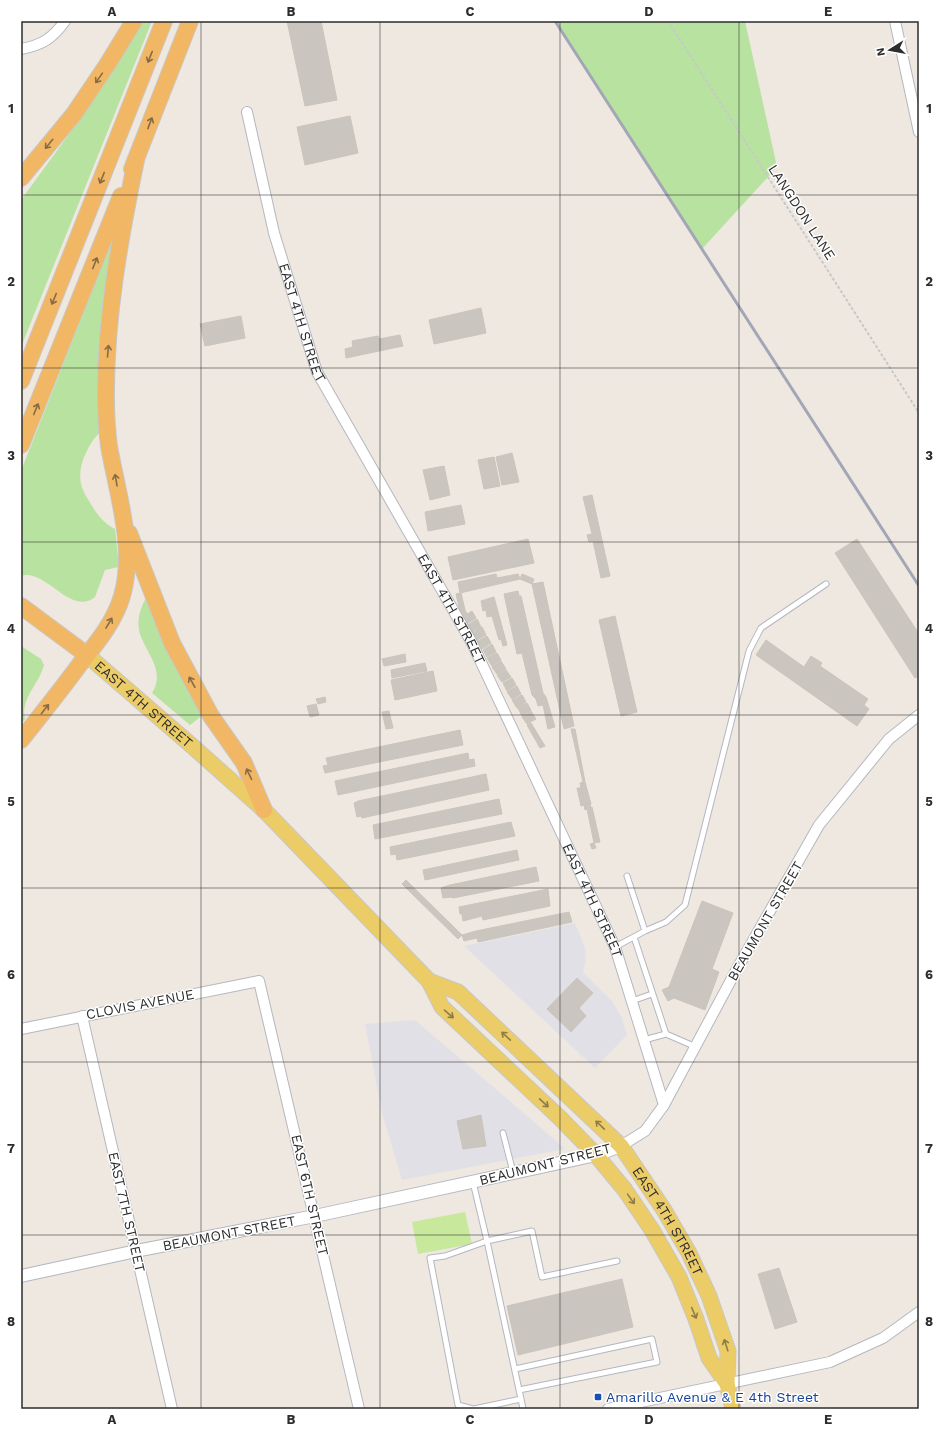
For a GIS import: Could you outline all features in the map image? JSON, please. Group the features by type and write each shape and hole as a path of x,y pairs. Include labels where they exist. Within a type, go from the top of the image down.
{"highway":[{"path":"21,178 74,114 107,66 134,21"},
{"path":"21,382 164,21"},
{"path":"21,446 190,21"},
{"path":"21,740 87,655 109,623 122,597 127,570 126,549 123,519 109,444 106,400 107,358 118,248 136,160"},
{"path":"123,519 141,561 172,643 211,716 244,763 264,810"},
{"name":"EAST 4TH STREET","path":"21,606 87,655"}],"main road":[{"name":"EAST 4TH STREET","path":"87,655 191,744 264,810 429,981 442,1007 555,1113 596,1155 625,1190 652,1230 679,1277 696,1319 709,1358 727,1384"},
{"name":"EAST 4TH STREET","path":"429,981 458,992 621,1146 664,1210 689,1253 709,1296 728,1351 727,1384 733,1409"}],"street":[{"path":"21,49 39,45 59,30 65,21"},
{"path":"895,21 915,91 919,132"},
{"name":"EAST 4TH STREET","path":"248,112 274,233 317,372 472,643 615,946 664,1105"},
{"name":"BEAUMONT STREET","path":"21,1276 473,1182 596,1155 621,1146 645,1131 664,1105 738,967 819,826 889,739 919,715"},
{"name":"CLOVIS AVENUE","path":"21,1029 259,981"},
{"name":"EAST 6TH STREET","path":"259,981 315,1216 358,1409"},
{"name":"EAST 7TH STREET","path":"82,1016 172,1409"},
{"path":"608,1409 830,1362 883,1338 919,1312"}],"lane":[{"path":"615,946 666,922 685,905 749,651 761,628 826,584"},
{"path":"627,876 645,932"},
{"path":"634,937 666,1034"},
{"path":"632,1001 652,994"},
{"path":"644,1040 666,1034 696,1047"},
{"path":"504,1133 514,1173"},
{"path":"473,1182 523,1409"},
{"path":"521,1399 473,1409 458,1405 430,1258 445,1256 487,1241 532,1231 542,1277 617,1260"},
{"path":"515,1369 652,1339 657,1362 520,1390"}],"path":[{"name":"LANGDON LANE","path":"668,21 919,413"}],"shaded area":[{"path":"575,923 585,948 586,960 583,972 612,1001 622,1018 627,1035 595,1068 464,946"},
{"path":"415,1020 565,1149 402,1180 382,1113 365,1024"}],"green space":[{"path":"141,21 152,21 21,347 21,200 88,108 125,51"},
{"path":"555,21 745,21 777,167 702,249"},
{"path":"113,238 98,407 99,433 84,456 80,477 83,490 99,517 115,529 119,567 105,570 95,597 86,602 76,601 67,597 49,584 30,575 21,576 21,471"},
{"path":"146,598 172,657 204,714 190,725 152,693 156,685 156,670 154,662 140,634 138,624 140,611"},
{"path":"21,646 41,659 44,665 42,672 27,698 24,712 25,719 21,724"},
{"path":"465,1212 472,1244 418,1254 412,1222"}],"building":[{"path":"287,21 321,21 337,100 305,106"},
{"path":"350,116 358,153 305,165 297,127"},
{"path":"481,308 486,333 434,344 429,320"},
{"path":"241,316 245,338 205,346 200,324"},
{"path":"400,335 403,346 346,358 345,349 353,347 352,341 378,336 379,339"},
{"path":"512,453 519,482 502,485 496,457"},
{"path":"494,457 500,486 484,489 478,460"},
{"path":"444,466 450,495 430,500 423,470"},
{"path":"592,495 610,576 601,578 593,541 589,542 587,535 592,534 583,497"},
{"path":"461,505 465,524 428,531 425,512"},
{"path":"528,539 534,563 453,580 448,557"},
{"path":"857,539 919,634 919,676 915,678 835,553"},
{"path":"496,574 497,578 518,574 520,579 460,593 458,582"},
{"path":"522,574 534,579 532,584 520,579"},
{"path":"543,582 574,726 564,729 532,584"},
{"path":"518,591 519,596 521,596 543,693 546,697 555,727 548,729 543,705 538,706 536,699 532,695 522,653 517,654 504,594"},
{"path":"461,593 465,610 460,611 456,594"},
{"path":"494,597 507,645 503,646 501,639 499,640 492,616 487,617 486,610 483,611 481,601"},
{"path":"465,610 467,614 472,611 476,618 467,624 460,612"},
{"path":"615,616 637,712 621,716 599,620"},
{"path":"477,619 481,627 472,632 468,625"},
{"path":"482,627 486,635 477,640 473,633"},
{"path":"487,636 491,643 482,649 478,641"},
{"path":"766,640 804,667 811,656 822,663 820,666 868,699 864,705 869,709 857,726 756,655"},
{"path":"492,644 496,652 487,657 483,650"},
{"path":"497,653 501,660 492,666 487,658"},
{"path":"405,654 406,662 384,666 382,659"},
{"path":"501,661 506,669 497,674 492,667"},
{"path":"425,663 427,671 392,678 391,670"},
{"path":"506,670 511,677 502,682 497,675"},
{"path":"433,671 437,691 395,700 391,680"},
{"path":"512,678 516,685 507,691 503,683"},
{"path":"517,686 521,694 512,699 507,692"},
{"path":"522,695 526,702 517,708 512,700"},
{"path":"325,697 326,702 318,704 316,699"},
{"path":"527,703 531,710 522,716 518,708"},
{"path":"316,704 319,715 310,717 307,706"},
{"path":"389,711 393,728 386,729 382,712"},
{"path":"531,711 536,719 527,724 522,717"},
{"path":"531,723 545,746 540,748 527,725"},
{"path":"571,729 575,729 585,782 600,842 594,843 587,809 585,810 584,805 581,806 577,788 581,788 580,783 583,782"},
{"path":"460,730 463,745 325,773 323,766 328,765 326,758"},
{"path":"468,753 469,760 474,759 475,766 338,795 335,781"},
{"path":"486,774 489,790 362,818 361,816 357,817 354,803 358,801"},
{"path":"499,799 502,814 375,839 373,825"},
{"path":"511,822 515,836 397,860 396,854 391,855 390,847"},
{"path":"594,843 596,848 592,849 590,844"},
{"path":"517,850 519,860 425,880 423,870"},
{"path":"536,867 539,881 453,898 443,898 441,888 450,885"},
{"path":"406,880 462,935 458,939 402,884"},
{"path":"548,889 550,906 483,920 482,916 463,921 462,914 460,914 459,907"},
{"path":"702,901 733,913 712,969 719,972 705,1010 674,998 668,1001 662,990 669,987"},
{"path":"569,912 572,922 478,942 477,938 464,941 462,935 476,931"},
{"path":"577,978 593,993 579,1008 586,1016 571,1032 547,1009"},
{"path":"481,1115 486,1146 463,1149 457,1121"},
{"path":"779,1268 797,1322 775,1329 758,1274"},
{"path":"622,1279 633,1327 518,1355 507,1306"}],"railway":[{"path":"555,21 919,586"}],"place":[{"name":"Amarillo Avenue & E 4th Street","path":"598,1397"}]}
